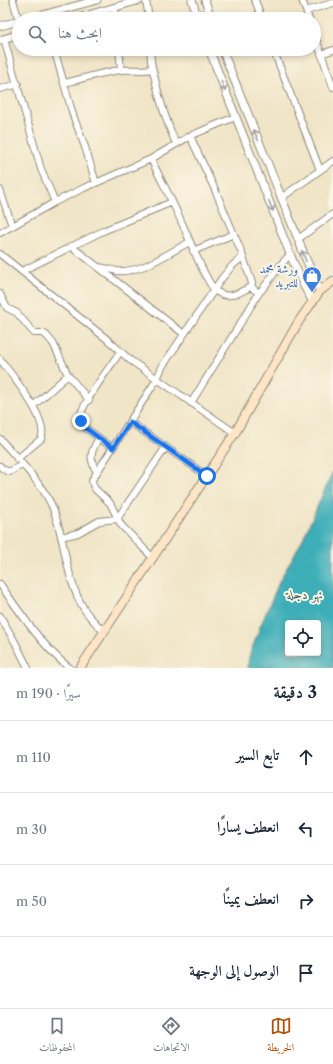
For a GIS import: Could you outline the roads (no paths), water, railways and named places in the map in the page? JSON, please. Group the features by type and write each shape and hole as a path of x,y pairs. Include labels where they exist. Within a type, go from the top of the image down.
{"main road":[{"path":"80,668 235,433 299,321 320,291 333,280"}],"street":[{"path":"13,0 16,12"},
{"path":"98,12 140,0"},
{"path":"146,0 148,12"},
{"path":"192,0 196,12"},
{"path":"205,0 209,12"},
{"path":"255,0 259,12"},
{"path":"302,0 306,11 333,4"},
{"path":"53,12 92,1"},
{"path":"115,7 115,12"},
{"path":"0,26 12,23"},
{"path":"12,36 2,39 18,84 41,169 55,202"},
{"path":"333,50 321,54 333,87"},
{"path":"56,56 73,115 96,183"},
{"path":"120,56 121,70"},
{"path":"150,56 150,61 165,118 176,144"},
{"path":"212,56 290,254 304,286 313,302"},
{"path":"225,56 281,198 320,291"},
{"path":"276,56 320,170"},
{"path":"64,83 121,70 152,69"},
{"path":"0,89 18,84"},
{"path":"0,233 55,202 151,159 190,136 235,117"},
{"path":"190,136 234,234 252,283 251,287"},
{"path":"151,159 172,202 193,251 214,290 221,294 230,296 251,287"},
{"path":"281,198 333,161"},
{"path":"0,190 12,226"},
{"path":"22,271 71,246 172,202"},
{"path":"298,239 333,214"},
{"path":"193,251 234,234"},
{"path":"97,267 118,271 136,268 151,263 190,242"},
{"path":"71,246 184,334"},
{"path":"0,254 108,340 120,352 235,433"},
{"path":"191,403 259,293 266,286 282,262 290,254"},
{"path":"153,558 124,528 117,519 110,503 93,487 92,480 158,379 162,367 184,334 226,272 243,257"},
{"path":"251,287 259,293"},
{"path":"0,294 7,308 17,313 34,333 43,333 47,336 53,344 68,375 89,400"},
{"path":"113,448 84,427 81,421 81,415 120,352"},
{"path":"0,359 33,406 41,421 43,435 40,441 17,459"},
{"path":"33,406 68,375"},
{"path":"130,422 207,476"},
{"path":"97,472 92,462 91,455 92,449 99,438"},
{"path":"0,439 36,481 50,503 77,595 84,609 104,632"},
{"path":"117,519 166,447"},
{"path":"0,466 8,472 22,465"},
{"path":"61,537 78,533 105,519 117,519"},
{"path":"0,584 43,642 70,668"},
{"path":"0,616 28,668"}],"water":[{"name":"نهر دجلة","path":"333,471 333,668 248,668 249,657 280,580 303,539"}],"place":[{"name":"ورشة محمد للتبريد","path":"312,293"}]}
